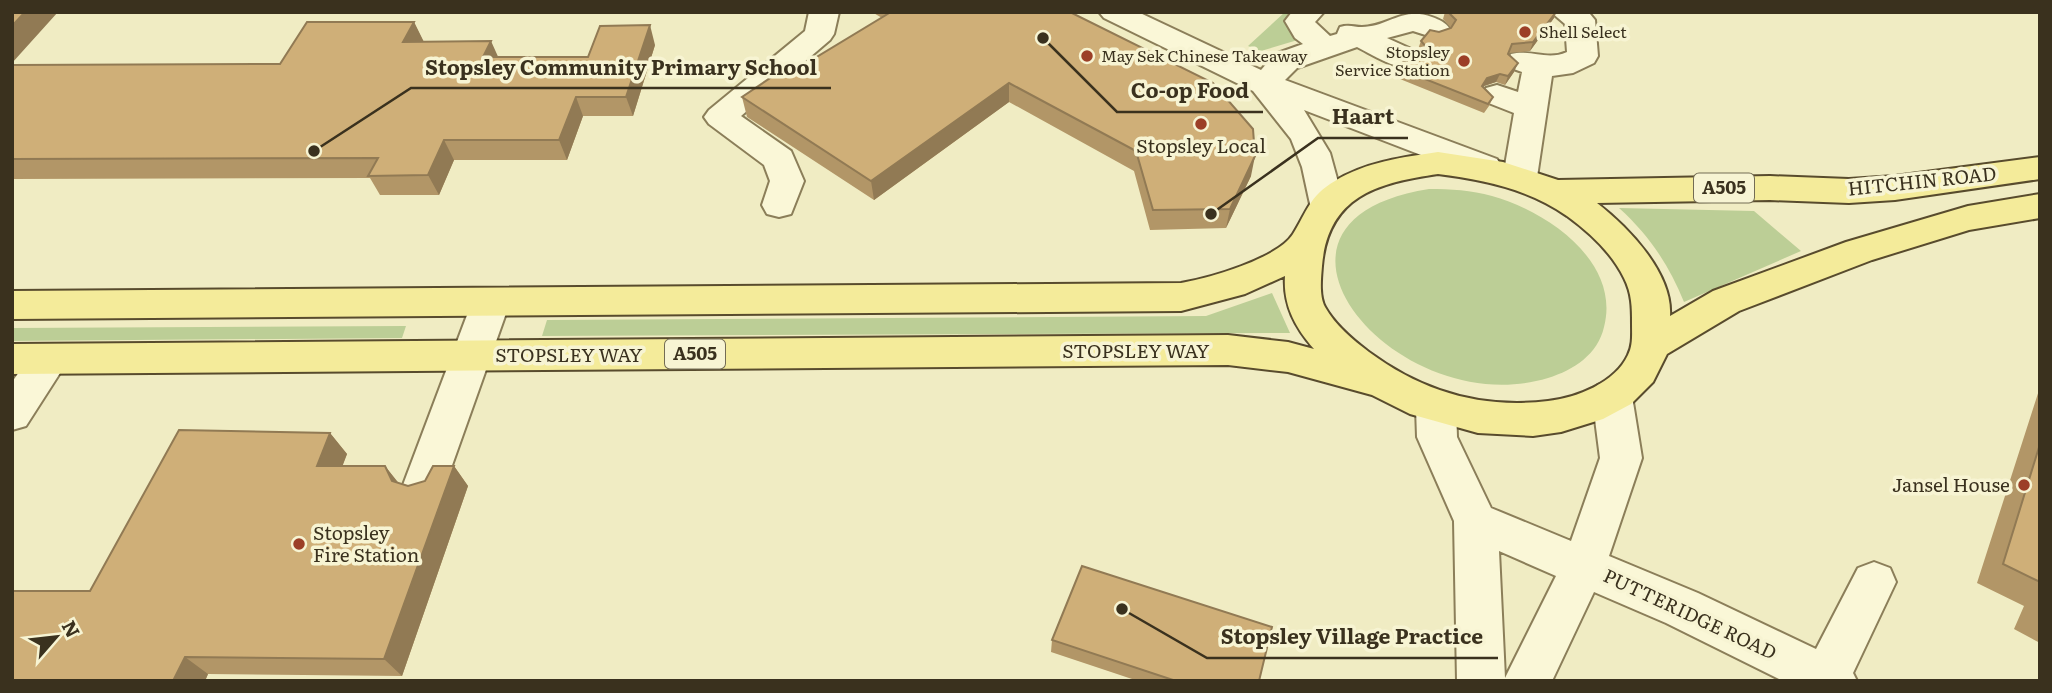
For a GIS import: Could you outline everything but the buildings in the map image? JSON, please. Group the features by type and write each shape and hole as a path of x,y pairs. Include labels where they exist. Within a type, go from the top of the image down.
{"main road":[{"name":"A505","path":"1438,163 1485,167 1520,177 1553,192 1598,222 1633,260 1652,303 1651,345 1637,373 1612,396 1576,413 1532,421 1485,419 1436,408 1375,380 1331,344 1304,304 1305,245 1327,204 1353,184 1395,169 1438,163"},
{"name":"HITCHIN ROAD","path":"1553,192 1770,188 1849,191 1895,188 2040,168"},
{"name":"HITCHIN ROAD","path":"1651,345 1726,300 1859,251 1968,218 2040,206"},
{"name":"A505","path":"12,305 1181,297 1221,290 1253,278 1305,245"},
{"name":"STOPSLEY WAY","path":"31,359 1228,350 1288,357 1375,380"}],"street":[{"path":"779,205 787,181 779,159 720,117 819,34 824,12"},
{"path":"1114,12 1265,84 1485,167"},
{"path":"1520,177 1522,83 1583,56 1580,20 1566,12"},
{"path":"1265,84 1286,61 1355,37 1415,21 1422,44 1355,37 1321,15 1300,21 1306,32 1325,47"},
{"path":"1265,84 1293,116 1314,148 1327,204"},
{"path":"424,485 491,302"},
{"path":"12,414 31,359"},
{"path":"1527,681 1584,566 1621,458 1612,396"},
{"path":"1436,408 1437,437 1476,521 1481,681"},
{"name":"PUTTERIDGE ROAD","path":"1476,521 1682,608 1830,679"},
{"path":"1830,679 1874,582"}],"green space":[{"path":"1288,12 1287,25 1301,39 1261,51 1248,46"},
{"path":"1429,189 1476,192 1513,203 1556,227 1575,243 1591,261 1601,281 1606,303 1601,337 1583,360 1548,378 1491,384 1437,372 1390,347 1355,313 1337,275 1340,238 1369,208"},
{"path":"1619,208 1754,211 1801,251 1684,302 1657,251"},
{"path":"1272,293 1290,333 542,336 547,320 1206,316"},
{"path":"406,326 402,338 12,341 12,328"}],"place":[{"name":"Shell Select","path":"1525,32"},
{"name":"Co-op Food","path":"1043,38"},
{"name":"May Sek Chinese Takeaway","path":"1087,56"},
{"name":"Stopsley Service Station","path":"1464,61"},
{"name":"Stopsley Local","path":"1201,124"},
{"name":"Stopsley Community Primary School","path":"314,151"},
{"name":"Haart","path":"1211,214"},
{"name":"Jansel House","path":"2024,485"},
{"name":"Stopsley Fire Station","path":"299,544"},
{"name":"Stopsley Village Practice","path":"1122,609"}]}
